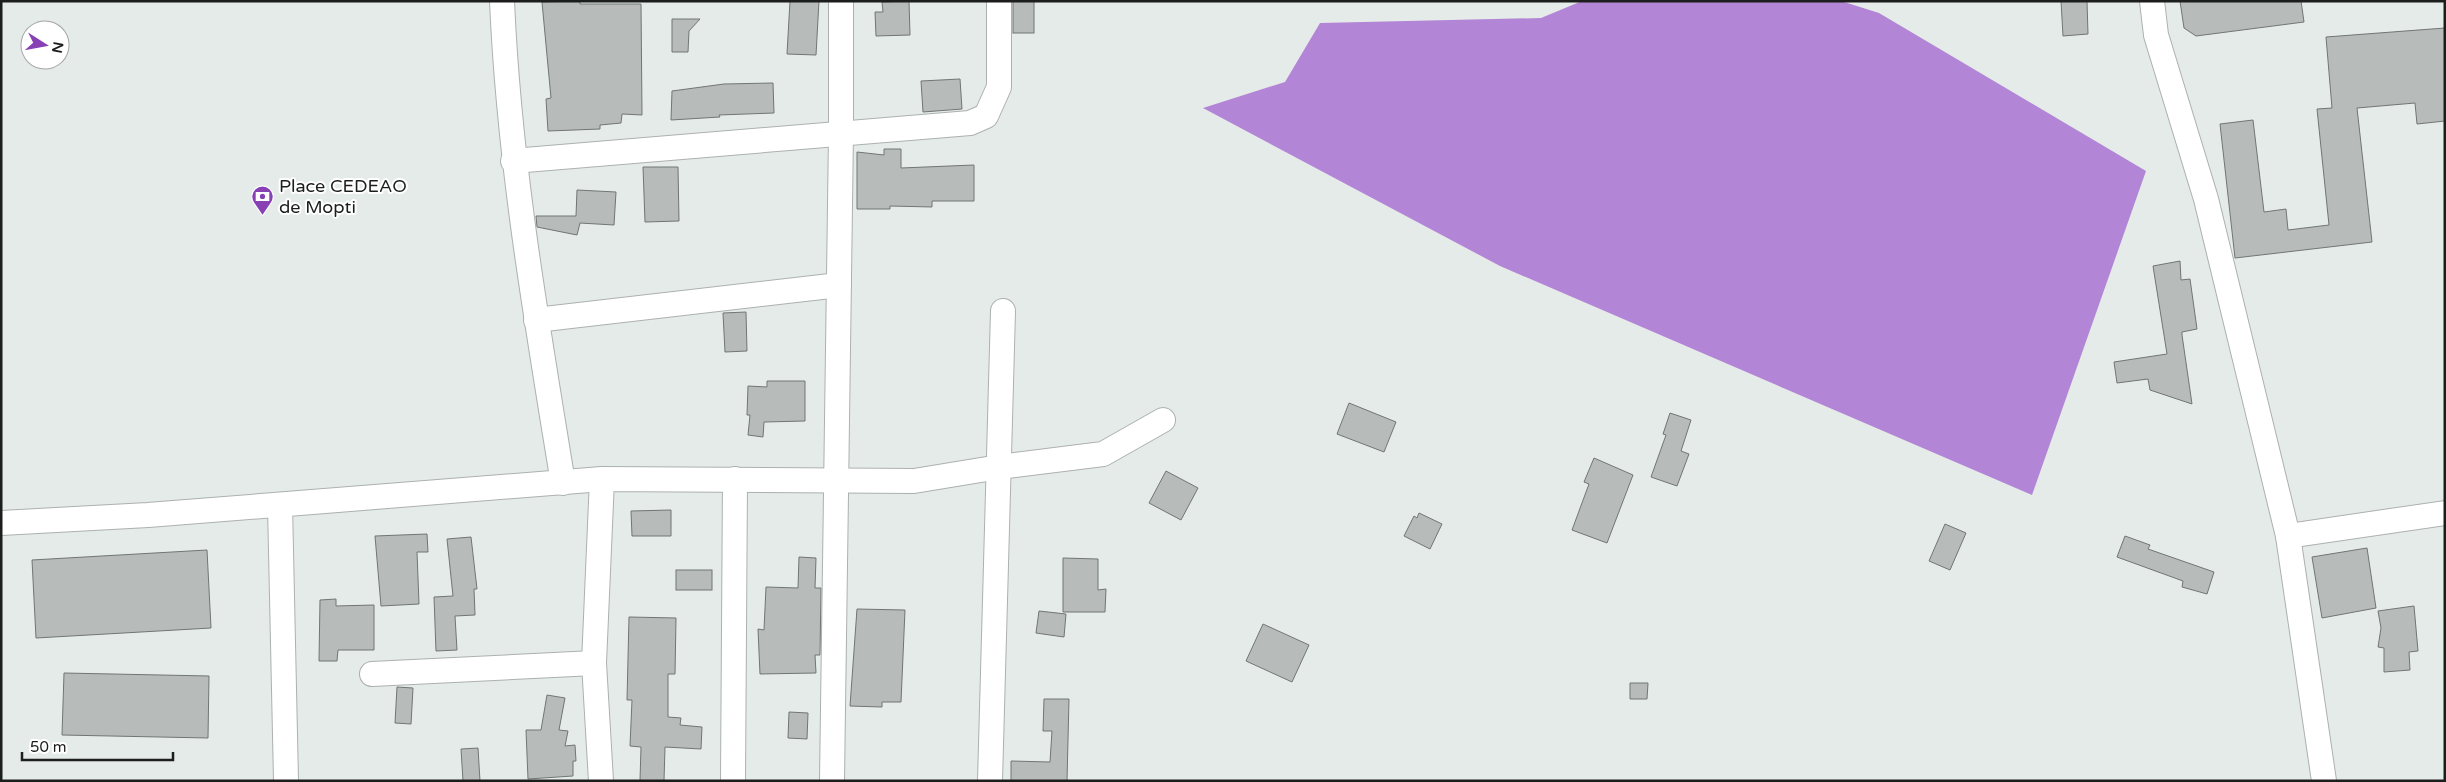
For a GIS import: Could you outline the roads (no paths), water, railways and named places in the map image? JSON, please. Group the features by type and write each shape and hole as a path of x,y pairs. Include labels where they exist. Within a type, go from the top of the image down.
{"street":[{"path":"502,1 513,161 536,320 563,483"},
{"path":"832,781 842,133 841,1"},
{"path":"513,161 970,123 986,116 1000,87 999,1"},
{"path":"2152,1 2156,35 2206,199 2288,536 2324,781"},
{"path":"536,320 839,285"},
{"path":"990,781 1003,311"},
{"path":"1,523 148,516 602,479 914,481 999,467 1103,454 1163,420"},
{"path":"601,781 594,663 602,479"},
{"path":"733,781 735,479"},
{"path":"280,506 286,781"},
{"path":"2288,536 2445,513"},
{"path":"372,674 594,663"}],"place":[{"name":"Place CEDEAO de Mopti","path":"263,215"}]}
